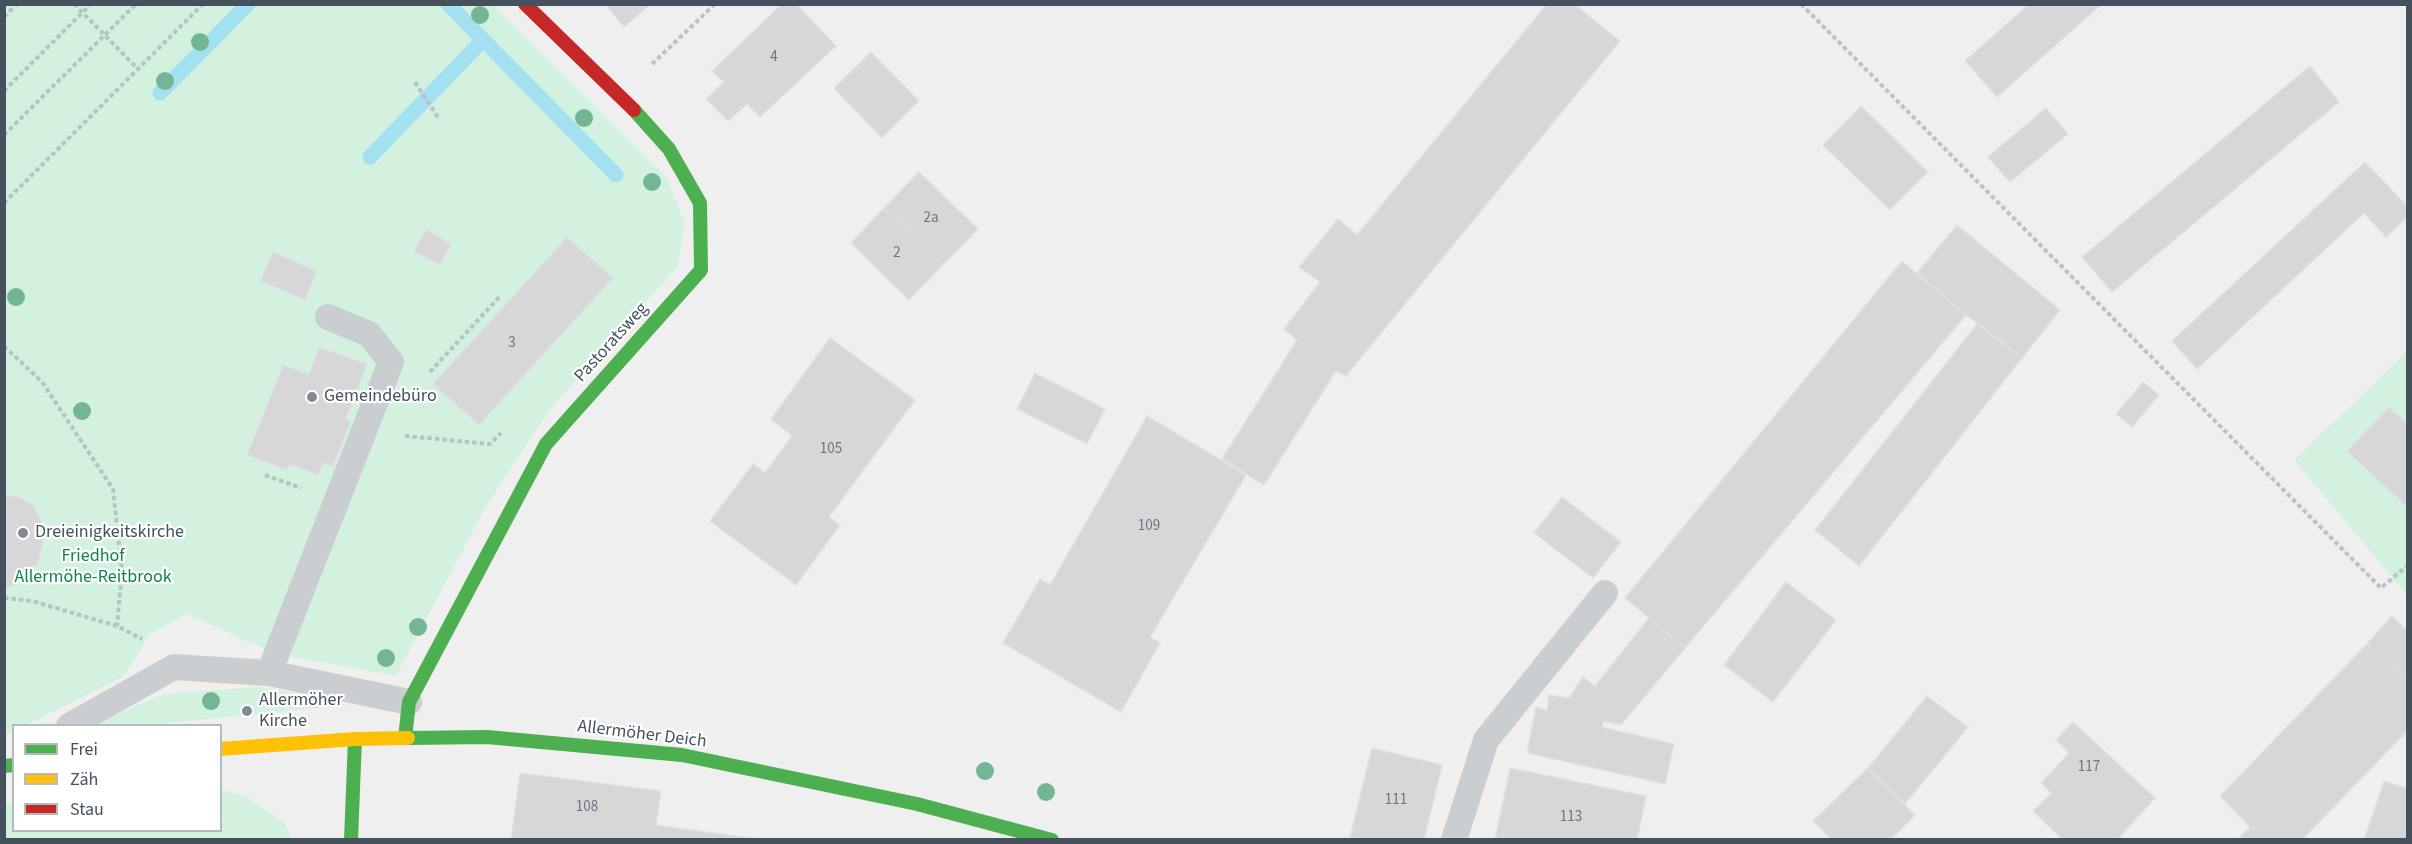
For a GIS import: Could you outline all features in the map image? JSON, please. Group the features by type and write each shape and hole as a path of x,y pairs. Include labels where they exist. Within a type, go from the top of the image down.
{"street":[{"name":"Pastoratsweg","path":"405,738 409,702 546,444 701,270 700,203 669,149 620,94 525,4"},
{"name":"Allermöher Deich","path":"222,749 355,739 487,738 682,755 917,804 1052,840"},
{"path":"351,840 355,739"}],"lane":[{"path":"269,673 391,362 369,334 328,317"},
{"path":"1454,840 1486,740 1605,593"},
{"path":"73,724 174,667 269,673 409,702"}],"path":[{"path":"4,17 17,4"},
{"path":"74,4 137,68"},
{"path":"4,91 92,4"},
{"path":"4,135 136,4"},
{"path":"4,202 203,4"},
{"path":"620,94 715,4"},
{"path":"1801,4 2381,588 2408,565"},
{"path":"415,82 440,119"},
{"path":"426,377 501,295"},
{"path":"4,346 42,382 113,489 122,571 117,626"},
{"path":"363,432 490,444 515,419 546,444"},
{"path":"4,598 32,601 117,626 143,640 174,667"}],"green space":[{"name":"Friedhof Allermöhe-Reitbrook","path":"4,5 493,5 666,177 685,223 678,266 548,412 484,510 396,676 277,654 186,614 150,634 123,677 28,724 12,724 12,732 5,734","holes":["273,252 317,271 305,300 260,281"]},
{"path":"2407,352 2407,595 2294,460"},
{"path":"258,687 301,693 347,705 157,724 99,724 163,694"},
{"path":"222,789 245,796 285,823 292,839 5,839 5,804 12,803 12,832 222,832"}],"building":[{"path":"605,4 651,4 624,27"},
{"path":"782,4 796,4 836,46 760,117 747,104 728,121 706,99 724,82 712,71"},
{"path":"1547,4 1574,4 1620,41 1346,376 1336,371 1264,485 1222,459 1297,340 1284,329 1320,282 1299,267 1338,219 1357,235"},
{"path":"2029,4 2102,4 1997,97 1965,61"},
{"path":"871,52 919,101 882,138 834,88"},
{"path":"2310,66 2339,102 2112,292 2082,257"},
{"path":"1861,106 1928,172 1890,210 1823,145"},
{"path":"2046,108 2068,134 2010,182 1988,157"},
{"path":"2365,162 2408,207 2408,216 2386,237 2364,213 2197,369 2172,341"},
{"path":"919,172 978,229 943,265 884,208"},
{"path":"884,208 943,265 909,300 851,243"},
{"path":"1957,225 2060,310 2022,358 1966,315 1917,273"},
{"path":"426,229 451,244 440,265 414,252"},
{"path":"567,237 613,278 479,425 433,384"},
{"path":"273,252 317,271 305,300 260,281"},
{"path":"1902,261 1966,315 1685,648 1625,598"},
{"path":"1978,323 2022,358 1859,566 1815,530"},
{"path":"830,338 915,400 829,517 840,525 796,585 710,521 753,464 765,473 792,436 771,419"},
{"name":"Gemeindebüro","path":"319,347 367,364 346,419 351,421 333,466 323,463 318,475 289,464 287,470 247,455 283,365 309,374"},
{"path":"1035,373 1105,409 1087,444 1017,409"},
{"path":"2143,382 2159,395 2132,427 2116,414"},
{"path":"2389,407 2408,424 2408,508 2347,451"},
{"path":"1147,416 1246,475 1150,637 1160,643 1121,712 1003,643 1040,579 1050,585"},
{"name":"Dreieinigkeitskirche","path":"4,495 19,497 33,505 42,523 43,544 38,563 27,576 8,588 4,588"},
{"path":"1562,497 1621,542 1593,578 1534,533"},
{"path":"1786,582 1836,620 1773,702 1724,665"},
{"path":"2392,616 2408,631 2408,682 2367,644"},
{"path":"1649,618 1685,648 1621,725 1604,721 1602,727 1674,744 1665,784 1527,753 1536,707 1547,711 1549,695 1569,698 1583,677 1595,686"},
{"path":"2367,644 2408,682 2408,730 2302,840 2237,840 2250,827 2220,796"},
{"path":"1927,696 1968,727 1905,804 1868,768"},
{"path":"2073,722 2155,798 2117,840 2063,840 2033,811 2051,793 2041,783 2069,753 2056,740"},
{"path":"1372,748 1442,765 1424,840 1361,840 1350,837"},
{"path":"1510,768 1646,796 1637,840 1495,840"},
{"path":"1868,768 1915,815 1890,840 1832,840 1813,821"},
{"path":"520,773 661,791 656,825 765,840 511,840"},
{"path":"2384,781 2408,789 2408,840 2364,840"}],"waterway":[{"path":"160,93 248,4"},
{"path":"448,4 616,175"},
{"path":"370,157 483,40"}],"traffic: fast":[{"path":"405,738 409,702 546,444 701,270 700,203 669,149 634,110"},
{"path":"408,738 487,737 682,755 917,804 1052,840"},
{"path":"351,840 355,739"},
{"path":"4,766 12,765"}],"traffic: slow":[{"path":"222,749 355,739 408,738"}],"traffic: jam":[{"path":"525,4 634,110"}],"place":[{"name":"Gemeindebüro","path":"312,397"},
{"name":"Dreieinigkeitskirche","path":"23,533"},
{"name":"Allermöher Kirche","path":"247,711"}]}
